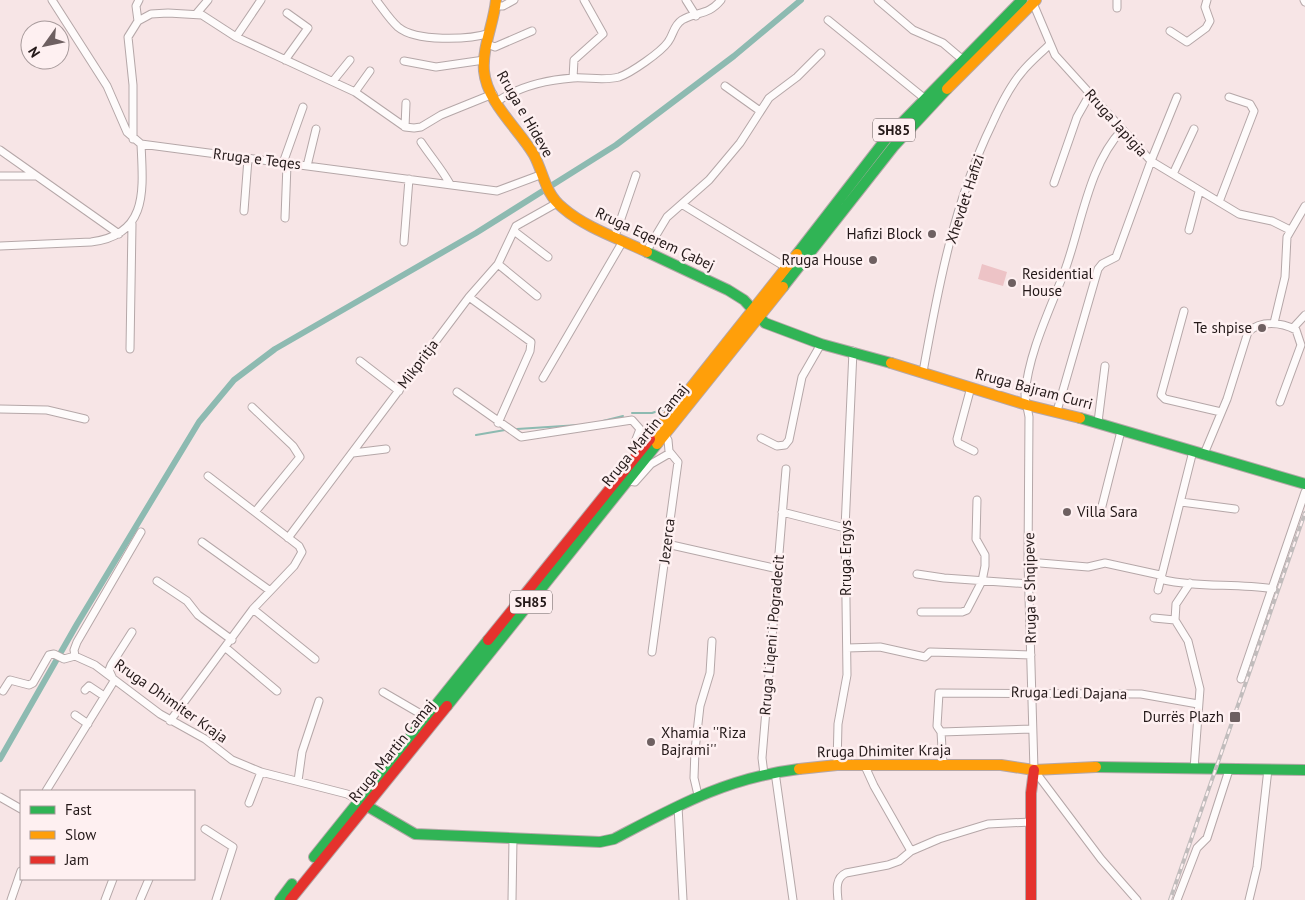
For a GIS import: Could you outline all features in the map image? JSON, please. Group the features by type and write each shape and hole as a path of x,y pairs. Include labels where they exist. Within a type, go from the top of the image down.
{"main road":[{"name":"Rruga Martin Camaj","path":"290,900 426,717 638,453 910,127 1034,1"},
{"name":"Rruga Martin Camaj","path":"280,900 363,803 665,435 756,313 787,268 873,155 924,98 1018,2"},
{"name":"Rruga e Hideve","path":"496,3 484,60 485,78 495,98 536,158 541,179"},
{"name":"Rruga Eqerem Çabej","path":"541,179 554,200 580,220 728,290 744,300 756,313"},
{"name":"Rruga Bajram Curri","path":"756,313 768,325 821,344 853,351 1027,405 1098,422 1305,484"},
{"name":"Rruga Dhimiter Kraja","path":"363,803 414,834 600,842 614,839 698,795 769,773 837,765 943,764 1000,766 1034,770 1079,767 1305,770"},
{"path":"1031,900 1031,822 1034,770"}],"street":[{"name":"Rruga e Teqes","path":"52,0 107,86 126,132 141,144 502,191 541,179"},
{"path":"138,21 136,6 139,0"},
{"path":"197,14 208,0"},
{"path":"236,37 261,0"},
{"path":"376,0 398,27 408,32 445,39 488,38 495,47 532,31"},
{"path":"496,3 503,6 514,0"},
{"path":"573,78 574,60 603,34 584,0"},
{"path":"686,0 696,16"},
{"path":"133,139 133,85 128,38 138,21 151,14 197,14 236,37 355,92 405,127 414,128 421,127 448,112 524,87 573,78 610,78 620,76 661,50 669,41 675,26 683,20 707,13 721,0"},
{"path":"878,0 913,30 943,43 963,60"},
{"path":"1117,0 1117,8"},
{"path":"1170,32 1187,42 1206,28 1210,21 1205,7 1207,0"},
{"name":"Rruga Japigia","path":"1034,1 1049,45 1090,94 1151,161 1199,192 1239,214 1272,221 1290,230"},
{"path":"285,60 308,28 286,13"},
{"path":"828,20 924,98"},
{"name":"Xhevdet Hafizi","path":"923,372 936,300 956,214 978,154 1002,103 1012,87 1022,72 1049,45"},
{"path":"646,252 667,217 683,205 709,180 740,143 769,98 797,76 821,53"},
{"path":"333,81 350,60"},
{"path":"404,61 436,67 484,60"},
{"path":"355,92 370,71"},
{"path":"725,86 760,112"},
{"path":"1054,183 1077,117 1090,94"},
{"path":"1057,411 1098,269 1102,264 1116,257 1177,97"},
{"path":"1219,202 1254,110 1250,104 1229,97"},
{"path":"405,127 406,103"},
{"path":"285,218 285,163 303,107"},
{"path":"307,166 316,129"},
{"path":"1173,174 1194,129"},
{"name":"Rruga e Shqipeve","path":"1034,770 1028,562 1027,405 1025,396 1040,330 1065,270 1098,168 1111,141 1122,130"},
{"path":"421,142 433,161 439,164 450,184"},
{"path":"130,349 132,224 139,208 143,188 141,144"},
{"path":"0,150 119,234"},
{"path":"244,211 248,158"},
{"path":"543,378 619,239 636,175"},
{"path":"0,176 36,176"},
{"path":"404,242 410,180"},
{"path":"1189,230 1199,192"},
{"name":"Mikpritja","path":"288,538 469,296 498,264 519,223 554,200"},
{"path":"683,205 787,268"},
{"path":"1274,323 1284,277 1287,237 1305,206"},
{"path":"0,246 105,240 119,234 132,224"},
{"path":"514,231 548,257"},
{"path":"498,264 537,296"},
{"path":"469,296 531,342 530,351 498,423"},
{"path":"1184,311 1161,395 1165,399 1221,412"},
{"path":"1294,328 1305,315"},
{"path":"1204,454 1236,374 1248,332 1256,326 1274,323 1294,328 1302,345 1302,353 1280,402"},
{"path":"761,438 778,446 785,445 789,440 802,377 821,344"},
{"name":"Rruga Ergys","path":"837,765 838,724 847,676 845,528 853,351"},
{"path":"360,361 399,391"},
{"path":"1098,422 1105,366"},
{"path":"970,388 956,439 958,444 974,451"},
{"path":"457,392 498,423 525,437 632,420 640,429 635,442 638,453"},
{"path":"252,407 293,446 300,457 255,512"},
{"path":"0,409 47,410 85,419"},
{"path":"1100,514 1121,430"},
{"name":"Jezerca","path":"652,652 678,462 670,453 668,440 665,435"},
{"path":"353,453 386,449"},
{"path":"1158,590 1160,575 1181,502 1193,451"},
{"path":"628,481 635,482 651,464 670,453"},
{"name":"Rruga Liqeni i Pogradecit","path":"786,469 762,758 769,773 793,900"},
{"path":"170,721 232,640 253,609 301,555 301,548 208,476"},
{"path":"1240,679 1305,492"},
{"path":"921,612 962,612 968,610 982,581 985,566 984,555 976,539 977,500"},
{"path":"1181,502 1236,509"},
{"path":"782,512 845,528"},
{"path":"3,691 10,680 28,685 33,683 47,658 54,654 64,660 75,656 74,650 77,642 141,532"},
{"path":"202,542 269,590"},
{"path":"666,544 778,569"},
{"path":"1028,562 1088,567 1105,563 1160,575 1164,580 1245,585 1272,589"},
{"path":"917,574 1030,584"},
{"path":"157,581 187,601 198,615 232,640"},
{"path":"1190,583 1176,604 1175,620 1191,649 1192,662 1200,689 1194,769"},
{"path":"253,609 315,659"},
{"path":"1154,618 1175,620"},
{"path":"47,790 114,681 110,670 111,665 132,632"},
{"path":"698,795 694,778 695,750 700,706 710,673 712,641"},
{"path":"847,648 880,647 925,657 930,652 1031,655"},
{"path":"226,648 276,691"},
{"name":"Rruga Dhimiter Kraja","path":"75,656 95,665 170,721 205,739 232,760 261,772 347,794 363,803"},
{"path":"86,690 89,686 104,696"},
{"path":"384,692 426,717"},
{"name":"Rruga Ledi Dajana","path":"941,732 937,726 939,693 1141,694 1198,704"},
{"path":"298,782 302,752 319,701"},
{"path":"75,715 88,724"},
{"path":"943,764 941,732 1032,729"},
{"path":"864,764 874,786 911,851"},
{"path":"1249,900 1257,867 1268,769"},
{"path":"1034,770 1101,859 1137,900"},
{"path":"1177,900 1197,848 1207,838 1229,770"},
{"path":"249,803 261,772"},
{"path":"0,797 20,808"},
{"path":"678,806 683,900"},
{"path":"838,900 837,885 841,876 888,865 899,861 911,851 939,839 988,824 1031,822"},
{"path":"205,829 233,847 216,900"},
{"path":"512,839 512,900"},
{"path":"11,900 20,874"},
{"path":"105,900 113,880"},
{"path":"140,900 149,880"}],"shaded area":[{"path":"982,264 1007,272 1003,286 978,279"}],"waterway":[{"path":"0,759 77,624 199,422 234,380 275,349 476,233 616,145 734,56 801,0"},
{"path":"632,413 652,413 664,409"},
{"path":"603,421 623,416"},
{"path":"517,429 579,425"},
{"path":"476,435 505,430"}],"railway":[{"path":"1170,900 1305,513"}],"traffic: fast":[{"path":"797,254 886,139 1022,0"},
{"path":"783,287 894,146 947,89"},
{"path":"647,252 728,290 744,300 765,323 821,344 891,363"},
{"path":"1080,418 1305,484"},
{"path":"447,706 657,444"},
{"path":"314,857 488,640"},
{"path":"1096,767 1305,770"},
{"path":"367,806 415,834 600,842 614,839 659,815 725,786 773,773 799,769"},
{"path":"280,900 292,884"}],"traffic: slow":[{"path":"496,0 486,44 484,71 486,83 497,105 528,145 552,196 563,208 593,227 647,252"},
{"path":"947,89 1036,0"},
{"path":"650,439 797,254"},
{"path":"657,444 783,287"},
{"path":"891,363 1027,405 1080,418"},
{"path":"799,769 837,765 1001,765 1034,770 1096,767"}],"traffic: jam":[{"path":"488,640 650,439"},
{"path":"290,900 447,706"},
{"path":"1031,900 1031,793 1034,770"}],"place":[{"name":"Hafizi Block","path":"932,234"},
{"name":"Rruga House","path":"873,260"},
{"name":"Residential House","path":"1012,283"},
{"name":"Te shpise","path":"1262,328"},
{"name":"Villa Sara","path":"1067,512"},
{"name":"Durrës Plazh","path":"1235,717"},
{"name":"Xhamia ''Riza Bajrami''","path":"651,742"}]}
